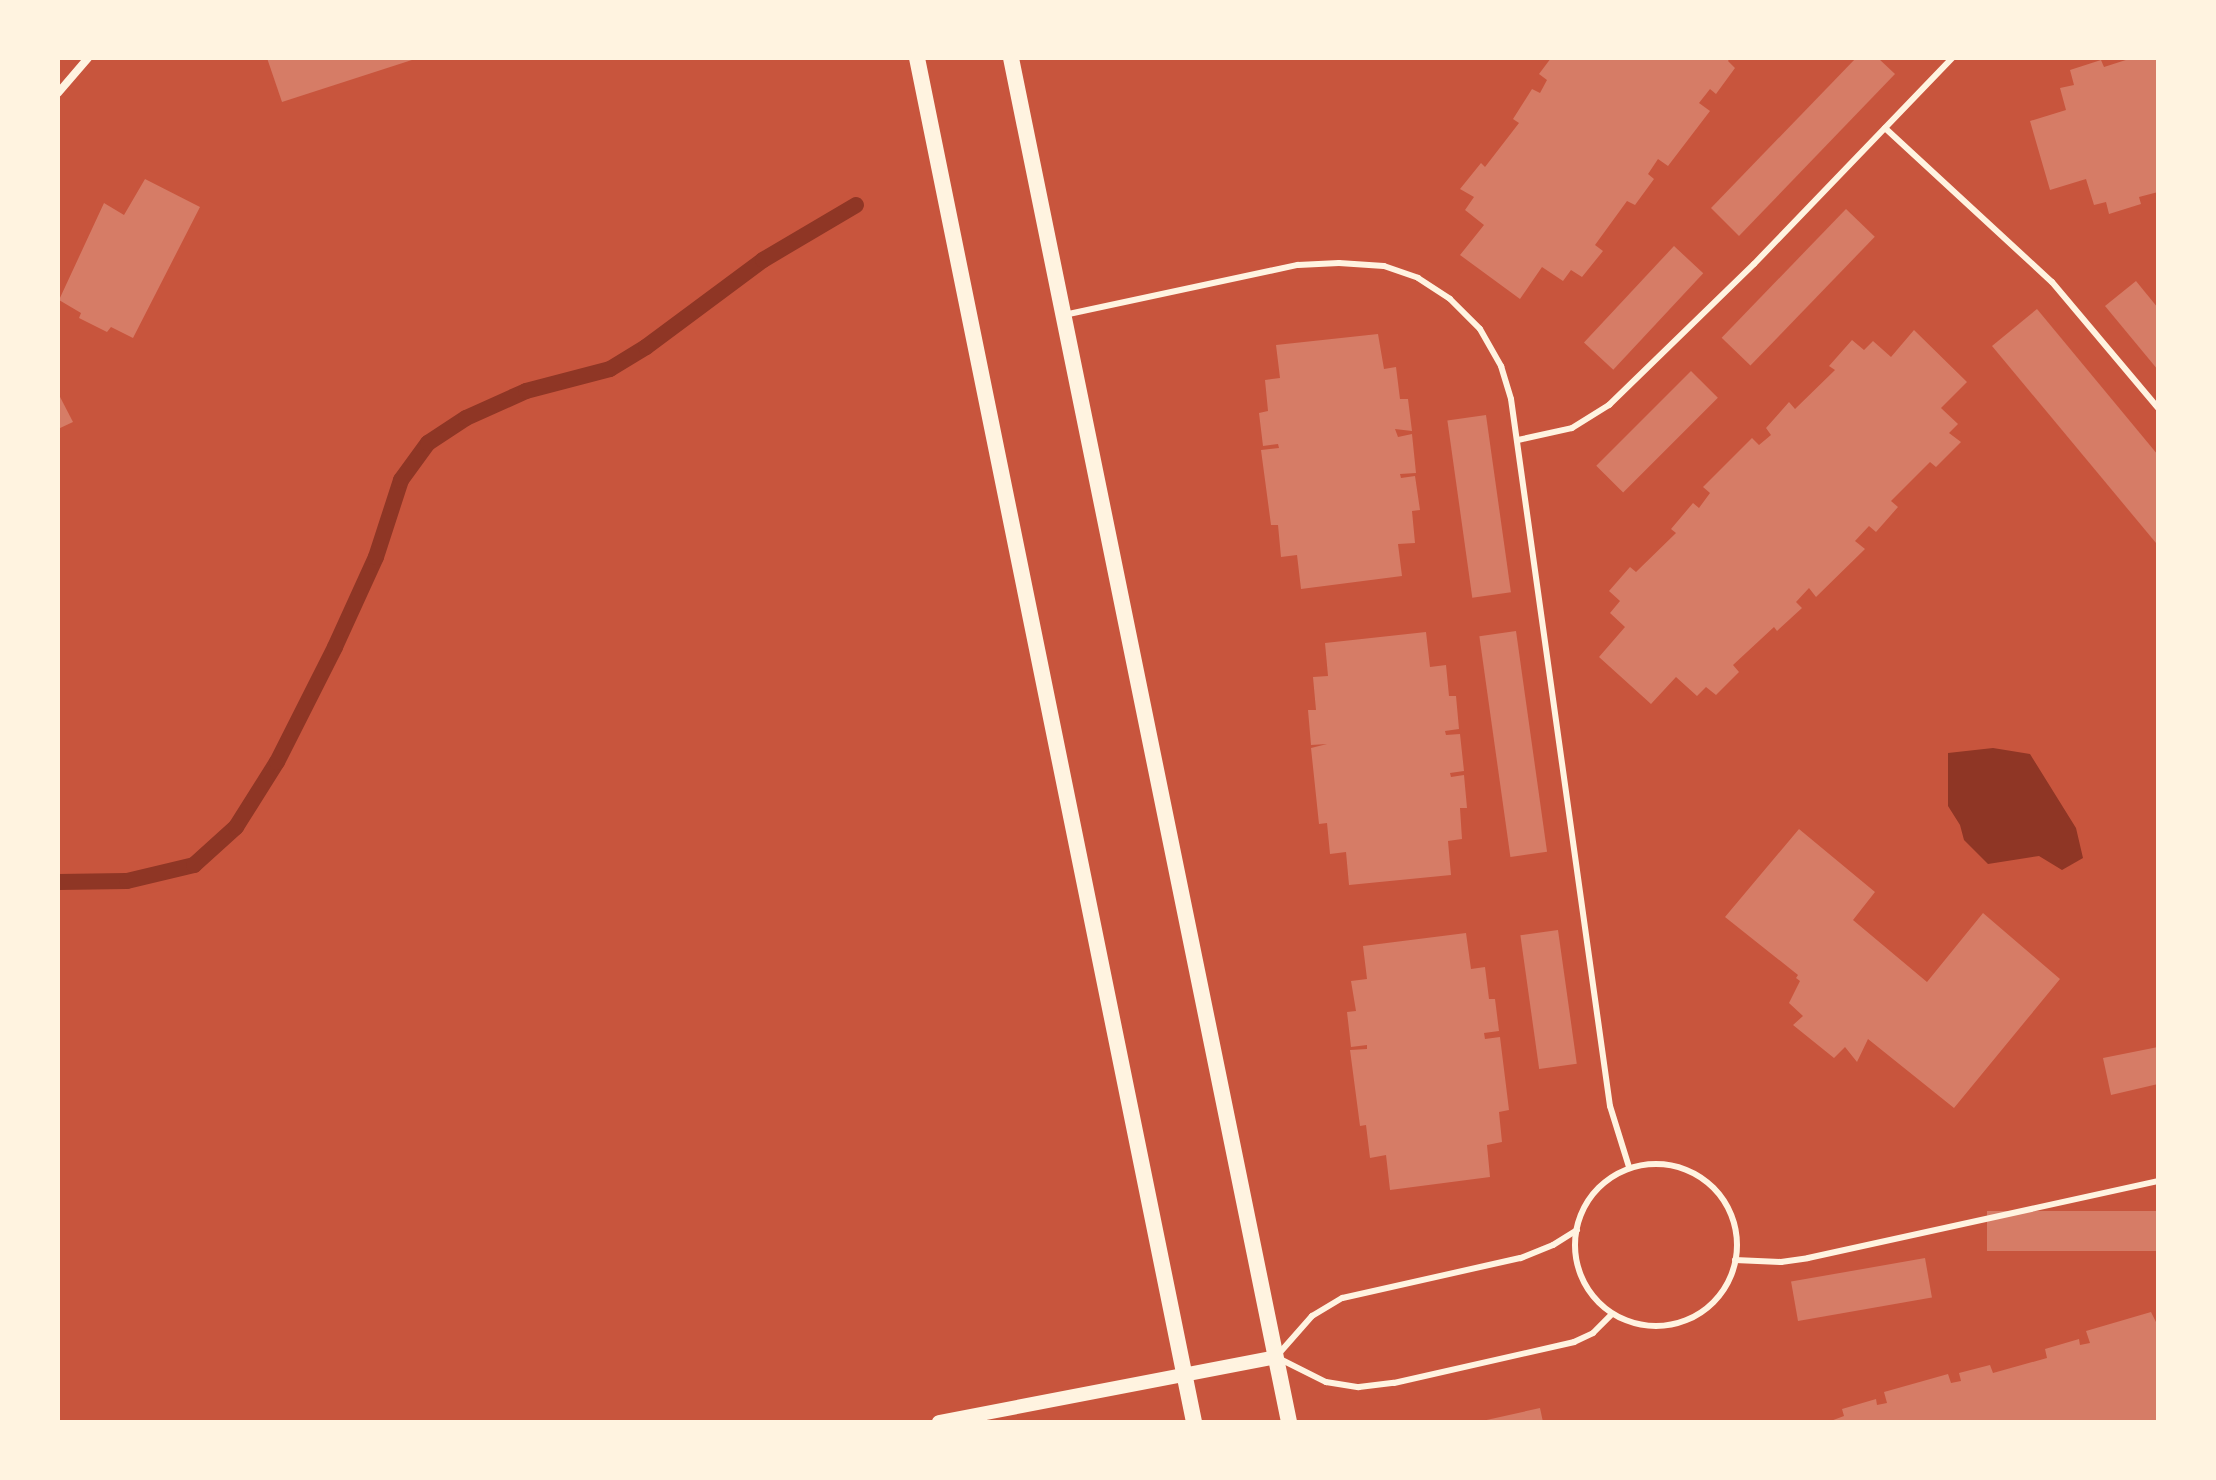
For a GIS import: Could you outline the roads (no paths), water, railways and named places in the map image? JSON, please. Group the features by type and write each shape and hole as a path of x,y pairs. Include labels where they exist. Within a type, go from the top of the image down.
{"main road":[{"path":"917,58 1194,1422"},
{"path":"1011,58 1289,1422"}],"street":[{"path":"58,93 88,58"},
{"path":"939,1422 1276,1357"}],"lane":[{"path":"1518,440 1572,428 1609,405 1754,264 1952,58"},
{"path":"1885,128 2052,282 2158,408"},
{"path":"1064,315 1298,265 1339,263 1384,266 1418,278 1450,299 1480,329 1501,366 1518,440 1610,1106 1629,1167"},
{"path":"1666,1163 1700,1176 1726,1202 1738,1236 1733,1273 1713,1304 1682,1323 1646,1327 1612,1314 1586,1288 1574,1254 1578,1217 1598,1186 1629,1167 1666,1163"},
{"path":"1735,1260 1781,1262 1808,1258 2158,1181"},
{"path":"1577,1230 1553,1245 1520,1258 1342,1298 1312,1316 1276,1357 1326,1382 1359,1387 1574,1342 1593,1333 1612,1314"}],"waterway":[{"path":"58,882 127,881 194,865 236,827 277,762 335,647 376,557 401,480 428,443 466,418 526,391 610,369 646,347 763,260 856,205"}]}
